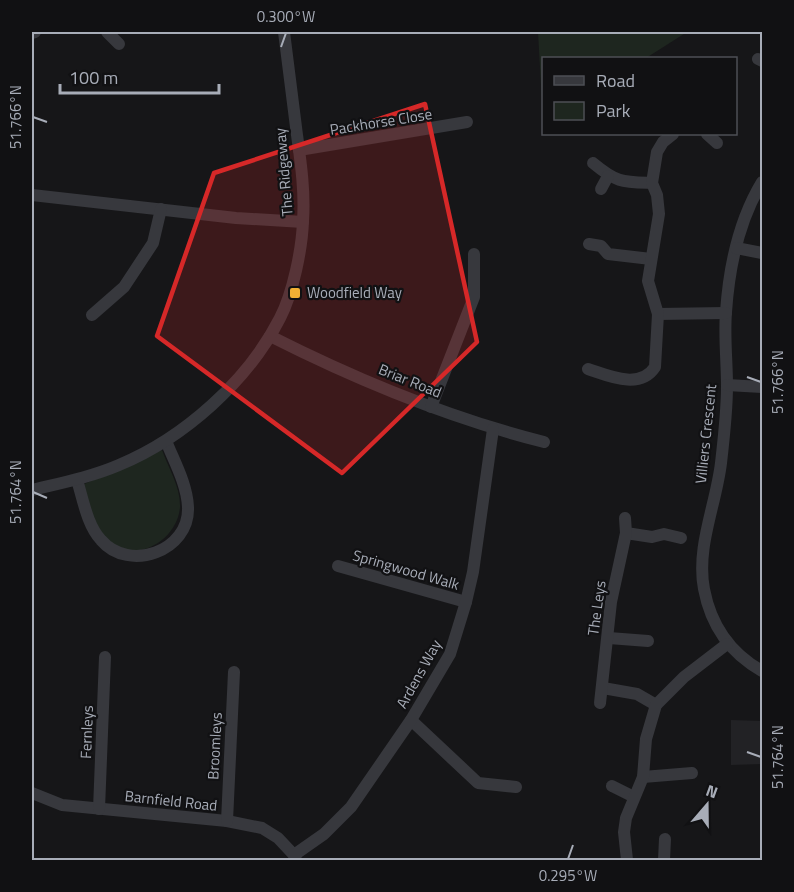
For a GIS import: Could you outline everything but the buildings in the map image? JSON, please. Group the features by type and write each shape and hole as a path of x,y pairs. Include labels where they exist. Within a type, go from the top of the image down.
{"street":[{"path":"107,32 119,44"},
{"name":"The Ridgeway","path":"32,490 76,480 119,465 166,441 202,414 241,375 270,336 282,315 297,268 303,222 299,150 284,32"},
{"name":"Packhorse Close","path":"299,150 467,122"},
{"path":"588,369 611,376 638,380 650,374 655,367 658,314 648,281 659,214 657,195 652,183 657,152 663,142 672,135"},
{"path":"708,135 717,143"},
{"path":"593,163 608,176 623,182 652,183"},
{"path":"601,189 608,176"},
{"name":"Villiers Crescent","path":"762,182 749,204 736,248 726,313 727,386 721,466 701,566 709,607 727,644 749,664 762,671"},
{"path":"32,195 236,218 303,222"},
{"path":"92,315 124,287 153,243 161,209"},
{"path":"589,244 601,246 608,254 651,259"},
{"path":"736,248 762,253"},
{"path":"431,407 474,297 474,254"},
{"path":"658,314 726,313"},
{"name":"Briar Road","path":"270,336 431,407 493,429 544,442"},
{"path":"727,386 762,387"},
{"name":"Ardens Way","path":"295,858 351,807 411,720 450,654 473,572 493,429"},
{"path":"76,480 92,524 101,540 115,550 134,557 166,548 185,523 188,508 186,490 166,441"},
{"name":"The Leys","path":"600,703 609,638 611,602 626,533 624,518"},
{"path":"626,533 652,537 664,534 681,538"},
{"name":"Springwood Walk","path":"338,566 466,602"},
{"path":"609,638 648,641"},
{"path":"627,861 624,832 626,818 643,777 646,739 656,705 684,677 727,644"},
{"name":"Fernleys","path":"99,808 105,657"},
{"name":"Broomleys","path":"227,821 234,672"},
{"path":"603,688 637,694 656,705"},
{"path":"411,720 478,783 516,787"},
{"path":"643,777 692,773"},
{"path":"612,786 634,797"},
{"name":"Barnfield Road","path":"32,793 62,805 227,821 262,828 278,838 295,858"},
{"path":"664,861 665,839"}],"highlighted area":[{"path":"425,104 477,342 342,473 157,336 214,173"}],"shaded area":[{"path":"731,720 762,721 762,764 731,765"}],"green space":[{"path":"538,32 687,32 648,57 542,57 542,103"},
{"path":"162,450 174,478 180,500 178,518 167,536 149,548 128,550 117,547 94,524 82,485"}],"place":[{"name":"Woodfield Way","path":"295,293"}]}
